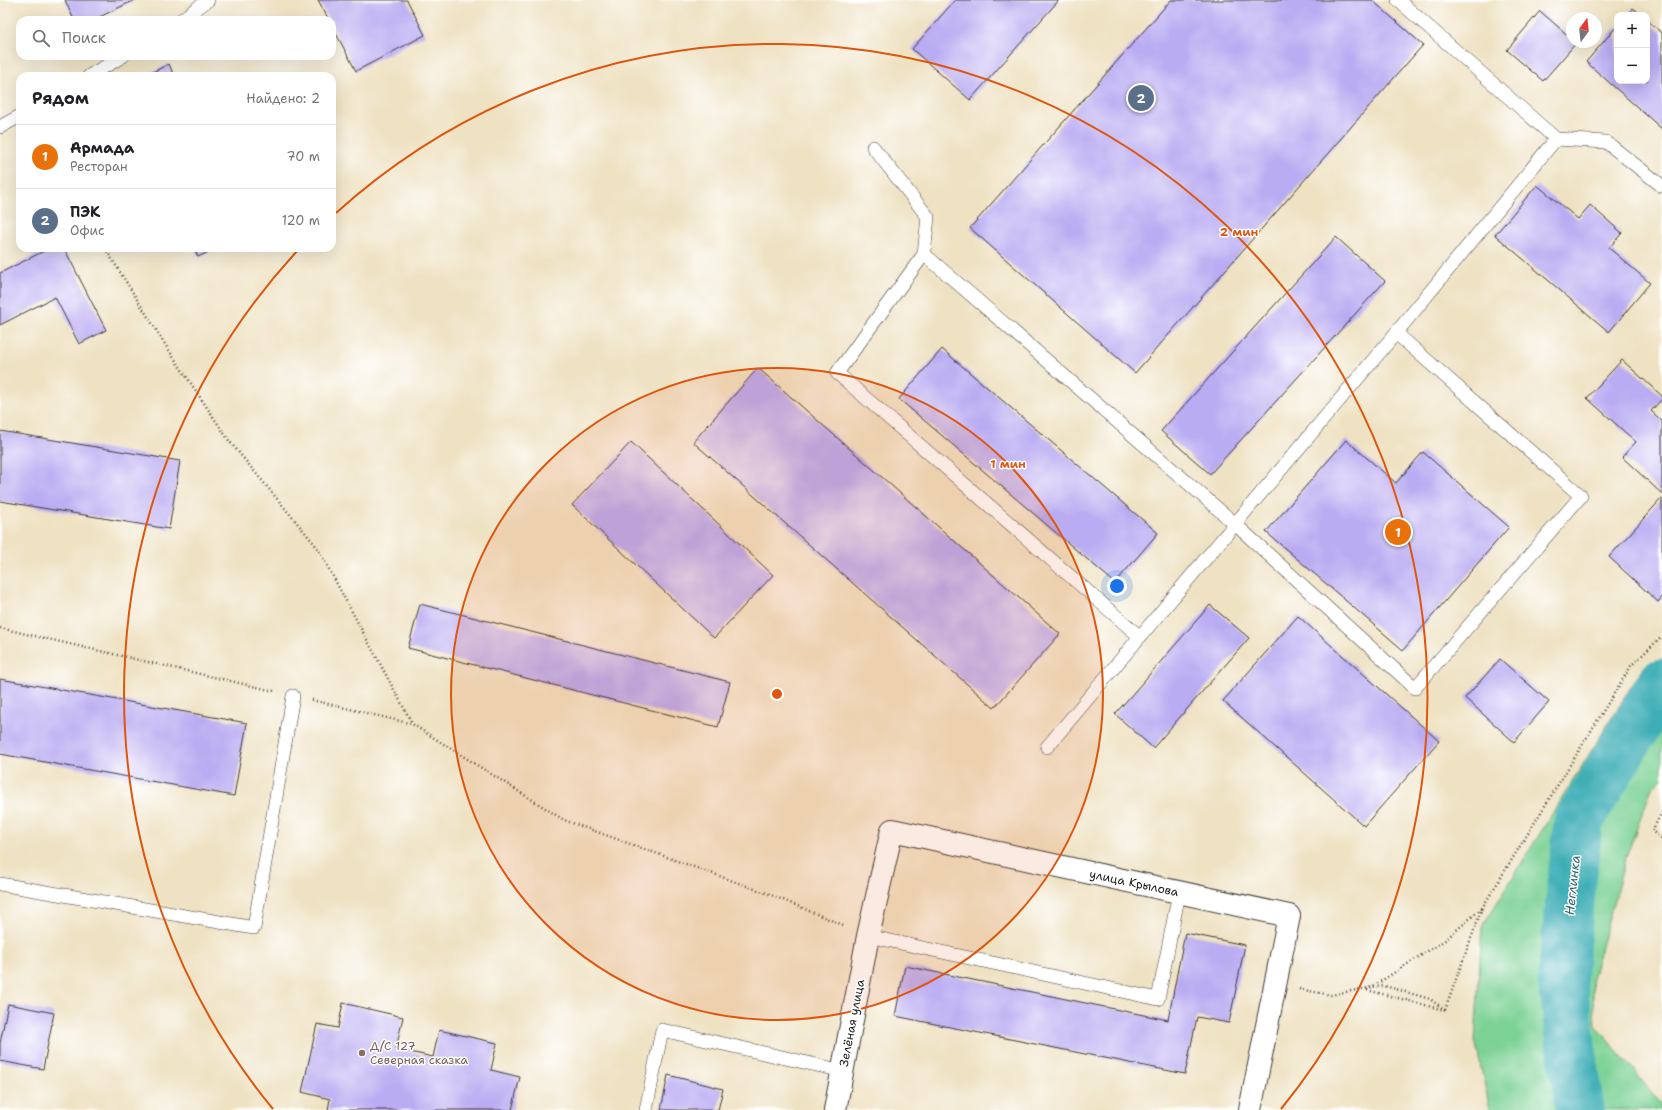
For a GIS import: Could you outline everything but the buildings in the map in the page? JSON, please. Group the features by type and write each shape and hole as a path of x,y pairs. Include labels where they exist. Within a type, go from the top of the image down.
{"street":[{"name":"улица Крылова","path":"868,936 892,830 1289,916 1250,1110"},
{"name":"Зелёная улица","path":"835,1110 868,936"}],"lane":[{"path":"186,16 208,0"},
{"path":"1398,0 1556,139 1606,142 1662,186"},
{"path":"96,72 116,60"},
{"path":"0,127 16,118"},
{"path":"1047,747 1396,332 1556,139"},
{"path":"873,147 928,217 924,254 837,373 1139,636"},
{"path":"924,254 1234,524 1415,688 1581,496 1396,332"},
{"path":"0,884 254,928 293,696"},
{"path":"868,936 1158,999 1179,893"},
{"path":"646,1110 662,1030 843,1071"}],"path":[{"path":"107,252 168,349 230,442 317,547 412,724"},
{"path":"0,628 412,724 564,820 769,894 868,936"},
{"path":"1445,1010 1482,908 1631,666 1662,636"},
{"path":"1662,812 1652,831 1662,839"},
{"path":"1445,1010 1367,990 1445,940 1482,908"},
{"path":"1276,985 1331,995 1385,986 1430,998 1445,1010"}],"green space":[{"path":"1637,677 1662,691 1662,778 1652,788 1625,860 1592,979 1595,1024 1662,1105 1662,1110 1490,1110 1475,1040 1482,927"}],"waterway":[{"name":"Неглинка","path":"1580,1110 1562,978 1578,822 1662,683"}],"place":[{"name":"ПЭК","path":"1141,98"},
{"name":"Армада","path":"1398,532"},
{"name":"Д/С 127 Северная сказка","path":"362,1053"}]}
